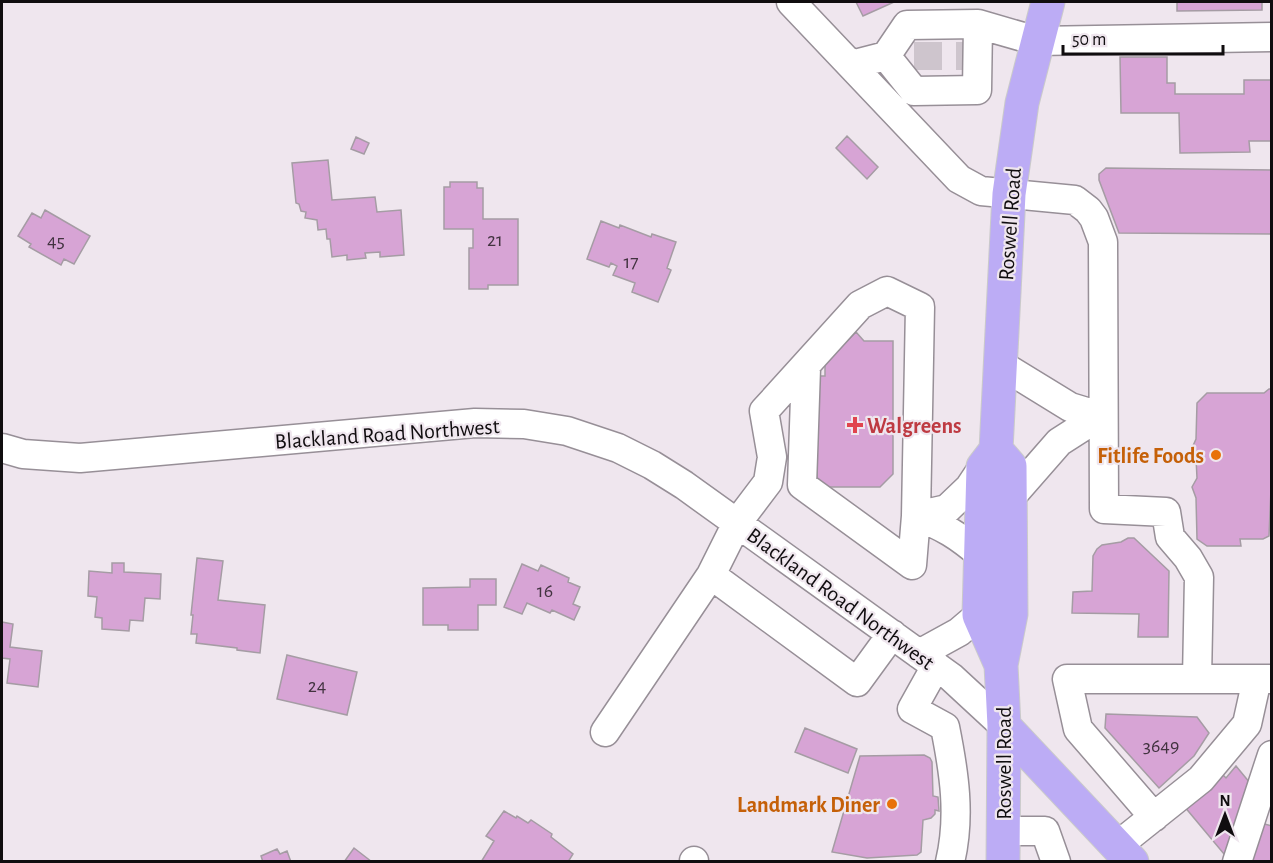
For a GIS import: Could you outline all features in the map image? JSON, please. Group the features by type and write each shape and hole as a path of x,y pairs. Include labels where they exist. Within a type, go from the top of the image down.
{"main road":[{"name":"Roswell Road","path":"1001,665 979,615 981,555 1000,364 1009,194 1022,103 1048,2"},
{"name":"Roswell Road","path":"989,458 1010,466 1011,614 1001,665 1004,726 1003,846"},
{"path":"1004,726 1124,854"}],"street":[{"path":"791,2 959,180 981,191 1076,200 1094,218 1103,242 1104,509 1166,512 1170,537 1188,558 1199,577 1197,679"},
{"path":"886,56 914,91 977,90 975,56 978,24"},
{"path":"886,56 907,25 978,24 1037,41 1272,37"},
{"path":"851,65 886,56 914,56"},
{"path":"605,732 711,574 737,523 768,482 772,457 764,411 786,385 806,368 860,305 887,291 920,307 916,516 912,565 802,485 806,368"},
{"path":"1000,364 1070,407 1103,417"},
{"path":"1010,498 1059,442 1103,417"},
{"name":"Blackland Road Northwest","path":"2,448 23,454 80,458 475,423 524,424 567,431 618,448 684,485 951,677 1004,726"},
{"path":"916,516 947,509 969,488 989,458"},
{"path":"916,516 960,536 981,555"},
{"path":"711,574 856,682 892,634"},
{"path":"950,861 955,839 954,775 945,727 912,709 927,660 979,615"},
{"path":"1124,854 1154,817 1201,779 1247,724 1267,676 1197,679 1067,679 1078,729 1154,817"},
{"path":"1237,861 1272,755"},
{"path":"1003,846 1045,831 1080,806"},
{"path":"1045,831 1056,861"}],"building":[{"path":"856,2 894,2 863,16"},
{"path":"1177,2 1262,2 1262,10 1177,11"},
{"path":"1120,57 1167,57 1167,83 1175,83 1175,94 1244,94 1244,80 1272,80 1272,141 1249,141 1250,152 1180,153 1179,113 1121,113"},
{"path":"847,136 878,167 867,179 836,148"},
{"path":"356,137 369,143 364,154 351,149"},
{"path":"328,160 332,200 375,197 377,212 401,210 404,255 380,257 380,252 365,253 366,258 347,260 347,255 332,257 330,239 327,239 326,229 318,230 317,220 305,218 306,212 301,211 299,204 296,203 292,163"},
{"path":"1106,168 1272,170 1272,234 1119,233 1099,180 1099,174"},
{"path":"450,182 477,182 477,188 483,188 483,219 518,219 518,285 488,285 488,289 469,289 469,248 473,248 473,229 444,229 444,187 450,187"},
{"path":"45,210 90,236 74,264 64,259 61,265 29,247 31,244 18,236 32,213 41,218"},
{"path":"601,221 619,228 620,225 651,237 652,234 676,242 667,268 671,270 658,302 632,292 635,283 613,275 617,266 611,263 609,267 587,259"},
{"name":"Walgreens","path":"856,332 864,341 893,341 893,474 880,487 817,487 817,376 825,376 825,364"},
{"path":"1272,389 1269,536 1263,539 1240,539 1241,546 1207,546 1197,539 1196,498 1192,487 1197,478 1196,458 1192,448 1196,439 1197,403 1207,393 1264,393"},
{"path":"1134,538 1169,571 1168,637 1138,637 1139,614 1072,613 1073,592 1092,591 1093,556 1097,549 1102,545 1121,542"},
{"path":"197,558 223,561 218,600 265,605 260,653 196,643 197,634 191,634 193,615 191,615"},
{"path":"112,563 124,563 124,572 161,574 160,599 145,598 143,621 130,620 129,631 102,629 102,618 95,617 97,597 88,596 89,571 112,573"},
{"path":"522,564 538,571 541,565 569,578 568,582 580,587 573,604 580,607 574,620 552,610 550,613 527,603 522,614 504,607"},
{"path":"470,579 496,579 496,605 478,605 478,630 448,630 448,625 423,625 423,588 470,587"},
{"path":"2,622 13,624 10,647 42,651 38,687 7,683 10,659 2,658"},
{"path":"287,655 357,672 347,715 277,699"},
{"path":"1106,714 1197,717 1209,733 1194,756 1159,788 1105,728"},
{"path":"805,728 857,749 848,773 795,752"},
{"name":"Landmark Diner","path":"924,755 932,762 933,796 938,797 939,811 935,810 931,818 923,820 921,852 917,855 867,858 832,852 860,756"},
{"path":"1236,766 1250,783 1229,860 1184,806 1223,775 1226,778"},
{"path":"504,811 528,823 531,820 552,834 551,837 573,854 568,862 481,862 494,841 486,836"},
{"path":"1261,823 1272,826 1272,862 1251,862"},
{"path":"354,848 372,862 344,862"},
{"path":"277,849 280,854 287,851 291,862 263,862 261,856"}],"tunnel":[{"path":"914,56 972,56"}],"place":[{"name":"Walgreens","path":"855,425"},
{"name":"Fitlife Foods","path":"1216,455"},
{"name":"Landmark Diner","path":"892,804"}]}
